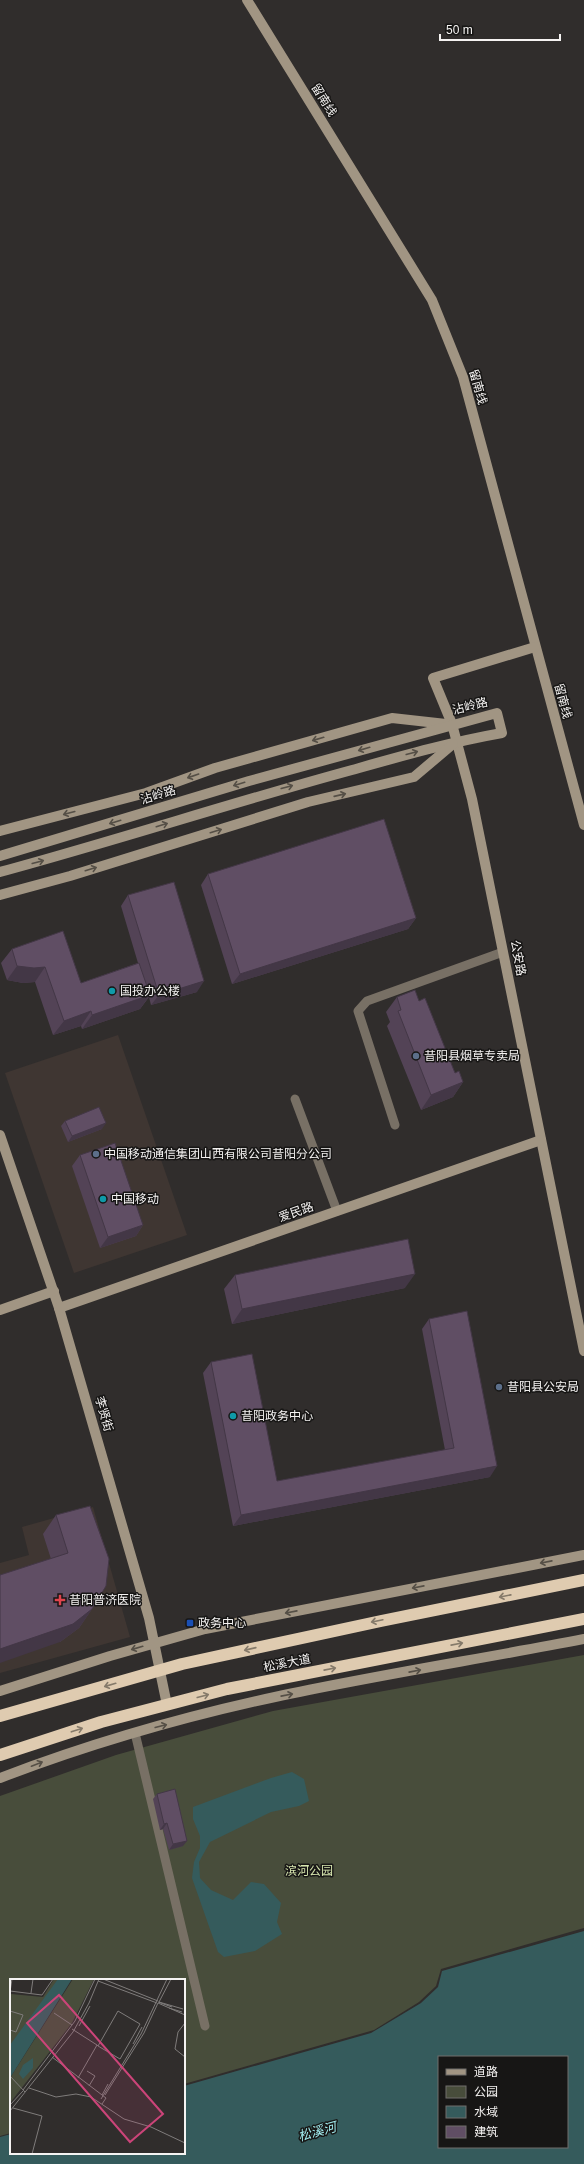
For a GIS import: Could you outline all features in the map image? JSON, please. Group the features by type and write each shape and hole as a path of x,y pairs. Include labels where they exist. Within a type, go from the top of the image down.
{"highway":[{"name":"松溪大道","path":"0,1716 159,1671 380,1620 584,1580"},
{"name":"松溪大道","path":"0,1755 101,1722 227,1690 584,1619"}],"street":[{"name":"留南线","path":"247,0 432,300 463,377 584,825"},
{"name":"公安路","path":"535,647 433,678 452,724 472,799 584,1351"},
{"name":"沾岭路","path":"0,856 249,781 452,724 497,713 502,732 456,741 250,798 84,850 0,872"},
{"path":"0,831 146,793 215,768 392,718 452,724"},
{"path":"0,895 78,873 308,802 414,777 456,741"},
{"name":"李贤街","path":"0,1135 60,1308 149,1618 167,1705"},
{"name":"爱民路","path":"60,1308 542,1140"},
{"path":"0,1310 54,1291"},
{"path":"0,1691 205,1629 584,1555"},
{"path":"0,1778 64,1754 135,1733 275,1697 584,1640"}],"lane":[{"path":"395,1125 358,1011 367,1001 504,952"},
{"path":"295,1099 337,1211"},
{"path":"135,1733 205,2026"}],"shaded area":[{"name":"中国移动通信集团山西有限公司昔阳分公司","path":"118,1035 187,1235 74,1273 5,1073"},
{"name":"昔阳普济医院","path":"93,1507 130,1637 0,1673 0,1563 29,1555 22,1527"}],"green space":[{"name":"滨河公园","path":"584,1655 584,1928 441,1969 436,1986 419,2002 374,2030 185,2084 185,1979 10,1979 10,2133 0,2136 0,1796 116,1755 273,1711"}],"water":[{"path":"292,1772 304,1779 309,1801 299,1806 271,1812 210,1842 199,1862 200,1878 211,1890 233,1900 251,1882 264,1884 281,1903 277,1922 282,1934 255,1951 224,1957 218,1952 192,1878 194,1862 200,1848 200,1836 193,1819 193,1807 271,1778"},
{"name":"松溪河","path":"584,1931 584,2164 0,2164 0,2137 10,2134 10,2154 185,2154 185,2086 371,2033 421,2003 438,1987 442,1971"}],"building":[{"path":"384,819 416,918 240,974 208,874"},
{"path":"174,882 204,981 159,995 128,895"},
{"path":"63,931 81,983 139,963 150,995 92,1015 91,1011 64,1021 45,967 34,968 17,966 12,949"},
{"path":"415,990 419,1001 425,998 455,1073 459,1071 463,1082 431,1095 398,1011 401,1010 397,997"},
{"path":"99,1107 106,1123 72,1136 65,1121"},
{"name":"中国移动","path":"115,1143 143,1225 108,1237 80,1155"},
{"path":"408,1239 415,1274 242,1309 235,1275"},
{"name":"昔阳政务中心","path":"467,1311 497,1466 241,1515 211,1362 252,1354 277,1481 454,1448 429,1319"},
{"path":"90,1506 109,1559 106,1586 92,1609 73,1624 0,1649 0,1575 68,1553 56,1515"},
{"path":"175,1789 187,1841 173,1844 167,1823 164,1824 157,1794"}],"place":[{"name":"国投办公楼","path":"112,991"},
{"name":"昔阳县烟草专卖局","path":"416,1056"},
{"name":"中国移动通信集团山西有限公司昔阳分公司","path":"96,1154"},
{"name":"中国移动","path":"103,1199"},
{"name":"昔阳县公安局","path":"499,1387"},
{"name":"昔阳政务中心","path":"233,1416"},
{"name":"昔阳普济医院","path":"60,1600"},
{"name":"政务中心","path":"190,1623"}]}
